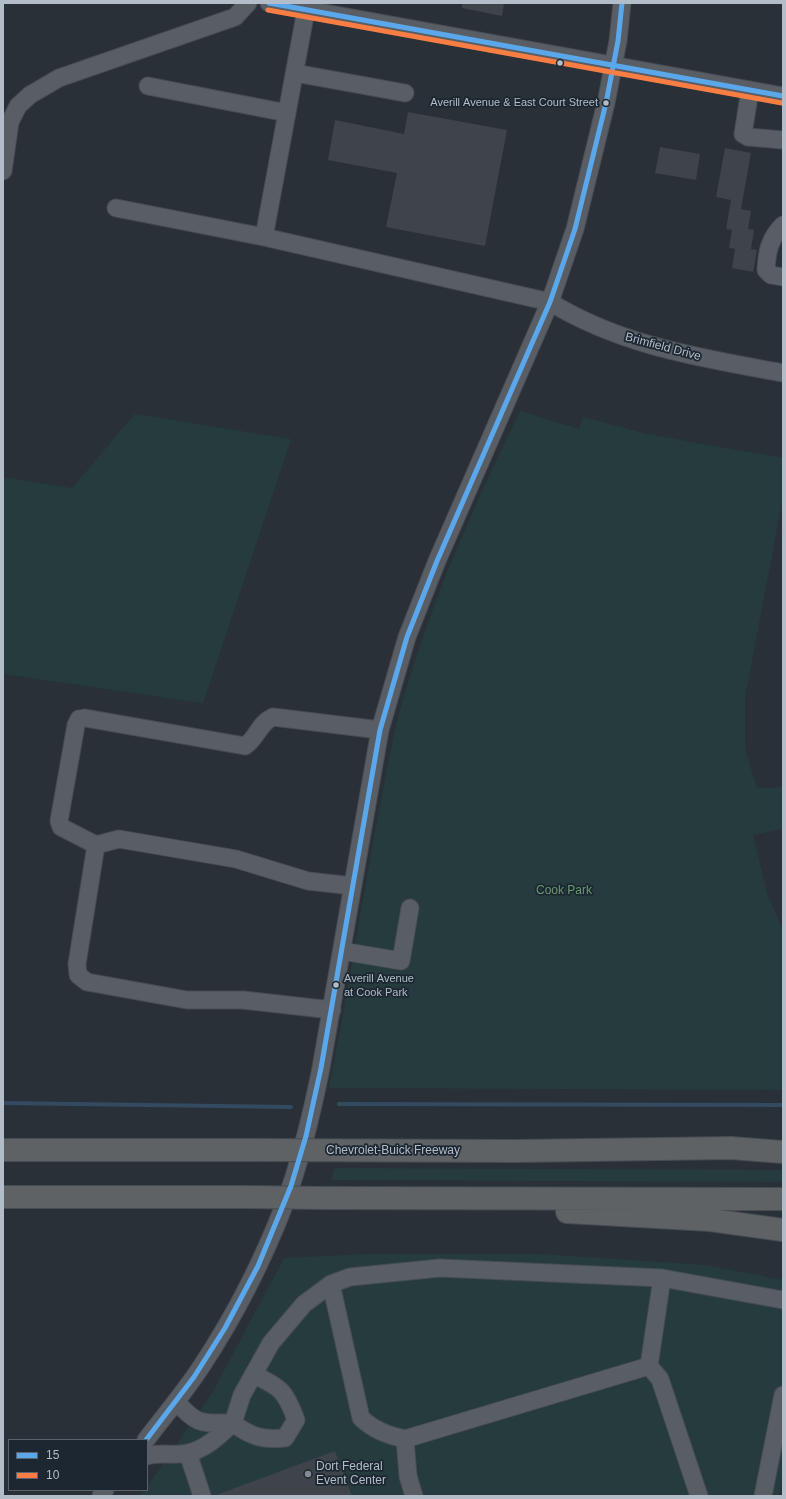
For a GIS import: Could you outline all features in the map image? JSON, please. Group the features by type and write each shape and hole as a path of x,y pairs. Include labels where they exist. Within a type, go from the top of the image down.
{"highway":[{"path":"731,1148 783,1142"},
{"name":"Chevrolet-Buick Freeway","path":"3,1150 517,1151 731,1148 783,1152"},
{"path":"3,1197 783,1199"},
{"path":"390,1198 627,1216 710,1220 783,1230"}],"street":[{"path":"3,170 10,122 18,106 30,95 59,78 235,17 248,3"},
{"path":"269,3 783,96"},
{"path":"147,1439 176,1401 220,1336 277,1223 296,1171 310,1120 332,1010 380,730 407,637 434,568 550,302 575,229 614,66 622,3"},
{"path":"264,237 306,10"},
{"path":"295,73 404,93"},
{"path":"148,86 287,113"},
{"path":"750,90 743,134 748,137 783,140"},
{"name":"Brimfield Drive","path":"116,208 264,237 550,302 572,316 601,329 636,341 681,354 783,373"},
{"path":"783,225 776,232 767,248 766,270 771,275 783,277"},
{"path":"353,886 308,881 236,859 119,839 96,845 61,827 59,821 76,724 79,719 85,718 245,746 251,742 265,720 273,717 380,730"},
{"path":"96,845 77,964 78,975 87,982 187,1000 243,1000 332,1010"},
{"path":"342,951 401,961 410,908"},
{"path":"148,1456 188,1453 205,1447 233,1424 242,1395 271,1343 304,1304 330,1284 350,1277 440,1268 662,1278 783,1300"},
{"path":"662,1278 649,1366 660,1379 699,1496"},
{"path":"330,1284 361,1418 371,1428 389,1436 405,1438 649,1366"},
{"path":"176,1401 189,1416 198,1422 233,1424 246,1434 267,1440 285,1438 296,1420 289,1401 275,1385 254,1375"},
{"path":"763,1496 783,1395"},
{"path":"405,1438 408,1476 414,1496"},
{"path":"188,1453 202,1496"}],"green space":[{"name":"Cook Park","path":"520,411 579,429 583,417 647,434 783,458 783,497 745,698 745,749 757,788 783,787 783,829 753,835 768,896 783,930 783,1090 329,1088 371,855 399,714 423,636 437,597 468,522"},
{"path":"135,414 291,439 203,703 3,674 3,477 72,488"},
{"path":"335,1168 783,1170 783,1182 331,1180"},
{"path":"363,1254 540,1254 705,1265 783,1280 783,1475 779,1496 140,1496 144,1491 148,1491 148,1486 212,1393 284,1258"}],"building":[{"path":"462,3 504,3 502,16 462,8"},
{"path":"408,112 507,130 485,246 386,227 397,173 328,160 335,120 404,134"},
{"path":"660,147 700,154 696,180 655,173"},
{"path":"725,148 751,153 741,209 751,211 748,229 754,230 751,249 757,250 753,272 732,268 735,249 729,248 732,230 726,229 731,200 716,197"},
{"name":"Dort Federal Event Center","path":"335,1451 352,1496 216,1496 216,1495"}],"waterway":[{"path":"3,1103 291,1107"},
{"path":"339,1104 783,1105"}],"transit line":[{"name":"15","path":"269,3 783,96"},
{"name":"15","path":"147,1439 194,1377 225,1328 258,1266 291,1186 306,1136 321,1068 380,730 407,637 437,561 550,302 575,229 606,103 618,41 622,3"},
{"name":"10","path":"268,10 782,103"}],"place":[{"name":"Averill Avenue & East Court Street","path":"606,103"},
{"name":"Averill Avenue at Cook Park","path":"336,985"},
{"name":"Dort Federal Event Center","path":"308,1474"}]}
